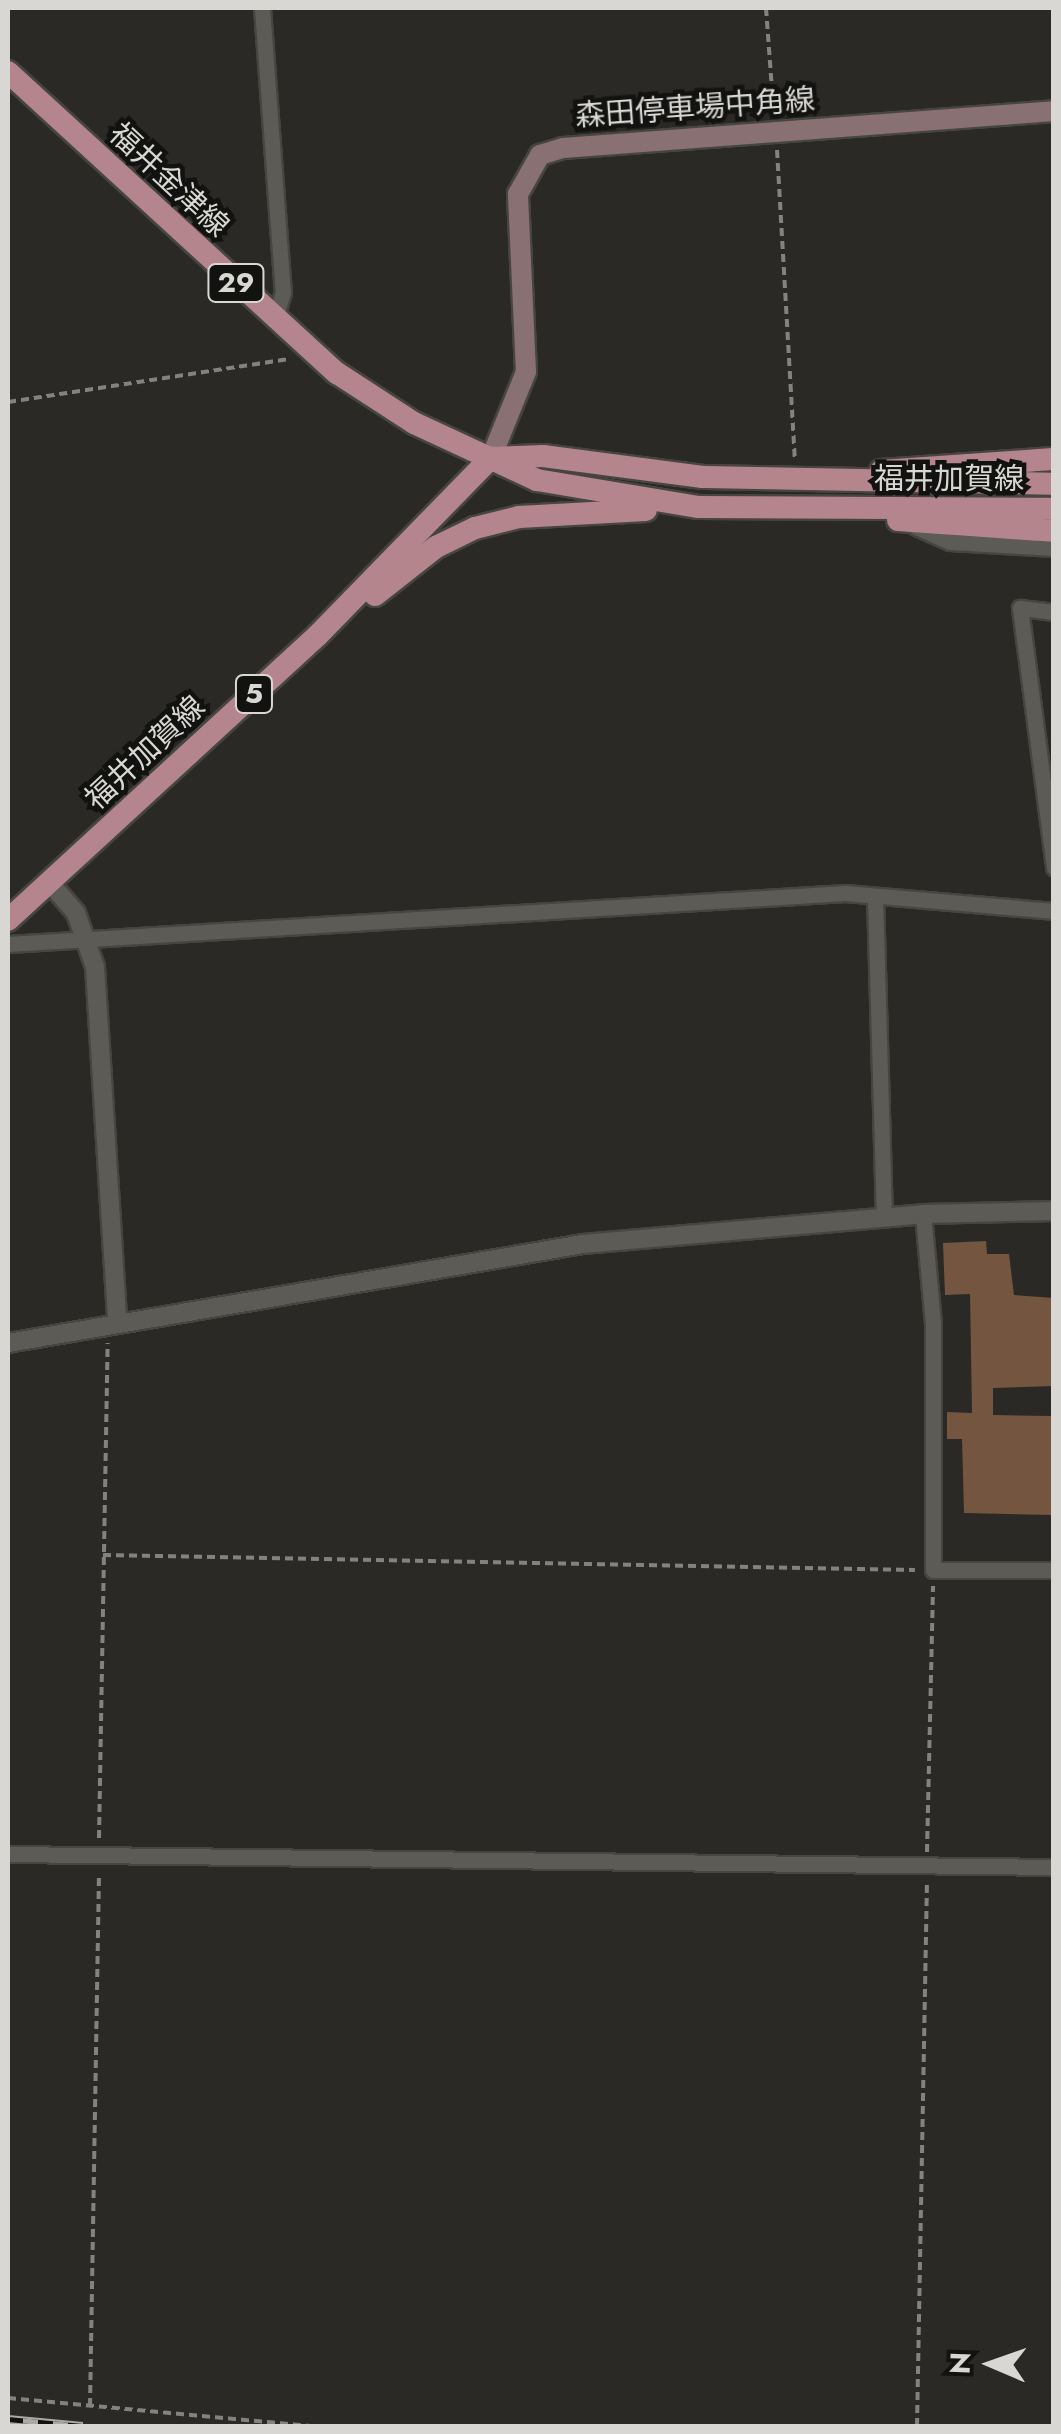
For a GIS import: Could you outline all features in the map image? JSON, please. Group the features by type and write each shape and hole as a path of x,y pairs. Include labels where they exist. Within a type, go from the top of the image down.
{"main road":[{"name":"福井金津線","path":"8,72 314,355 414,423 491,458"},
{"name":"森田停車場中角線","path":"491,458 526,372 518,194 535,159 563,148 1054,111"},
{"name":"福井加賀線","path":"8,920 318,635 491,458 543,456 644,473 1054,484"},
{"name":"福井加賀線","path":"491,458 536,480 699,507 1054,509"},
{"path":"844,479 903,466 1054,459"},
{"path":"318,635 436,546 475,528 519,517 699,507"},
{"path":"855,509 903,521 1054,531"}],"street":[{"path":"262,8 283,292 275,319"},
{"path":"903,521 950,542 1054,548"},
{"path":"1054,612 1020,608 1054,868"},
{"path":"49,882 76,913 94,967 117,1321"},
{"path":"875,896 884,1217"},
{"path":"8,944 875,896 1054,911"},
{"path":"8,1343 117,1321 583,1244 923,1214 1054,1211"},
{"path":"923,1214 934,1323 933,1570 1054,1570"},
{"path":"8,1854 1054,1867"}],"path":[{"path":"766,8 796,480"},
{"path":"8,402 314,355"},
{"path":"102,1555 933,1570 917,2426"},
{"path":"8,2398 311,2426"}],"building":[{"path":"986,1241 987,1254 1009,1254 1014,1295 1054,1298 1054,1386 993,1388 993,1415 1054,1416 1054,1515 964,1513 962,1439 947,1439 947,1412 972,1413 970,1294 945,1295 943,1243"}],"railway":[{"path":"8,2419 83,2426"}]}
